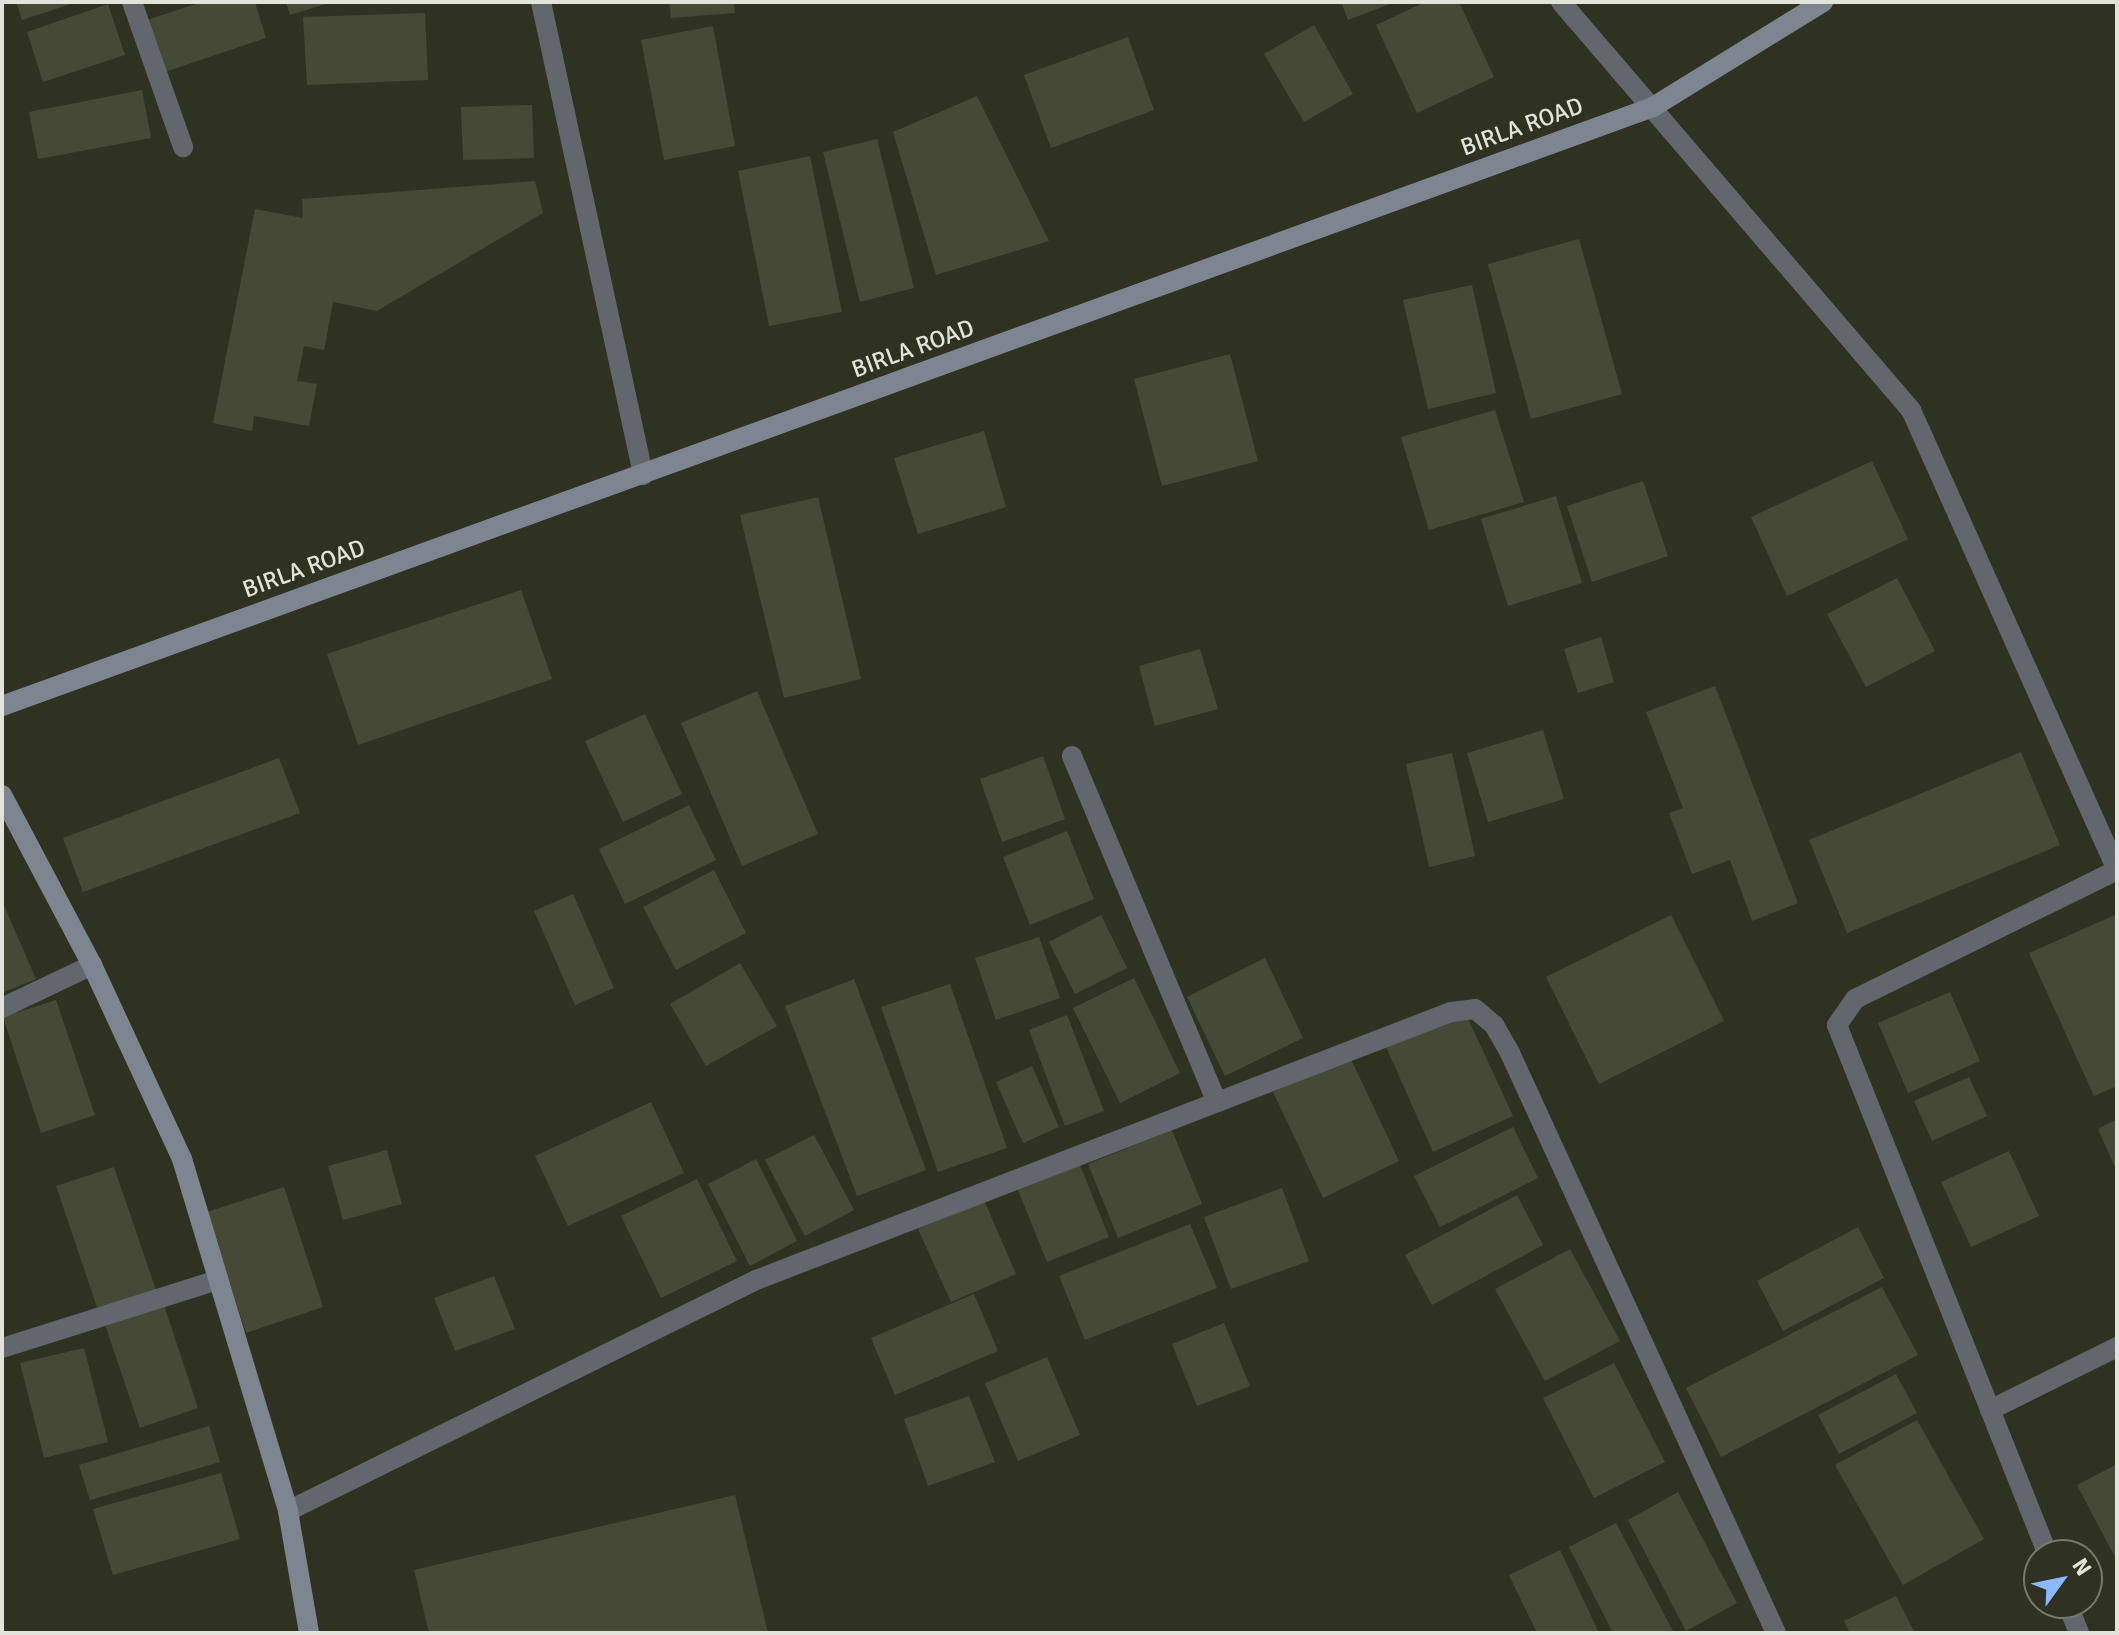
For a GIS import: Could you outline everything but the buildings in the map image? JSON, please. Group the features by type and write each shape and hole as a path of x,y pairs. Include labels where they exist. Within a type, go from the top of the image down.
{"street":[{"path":"132,2 183,147"},
{"path":"541,2 643,475"},
{"path":"1561,2 1911,410 2117,870 1855,999 1837,1025 2042,1539"},
{"name":"BIRLA ROAD","path":"2,706 1653,107 1823,2"},
{"path":"1072,756 1217,1102"},
{"path":"2,795 92,965 182,1159 288,1511 309,1633"},
{"path":"2,1008 92,965"},
{"path":"288,1511 756,1280 1451,1012 1482,1012 1510,1053 1776,1633"},
{"path":"2,1348 218,1280"},
{"path":"1990,1410 2117,1347"}]}
